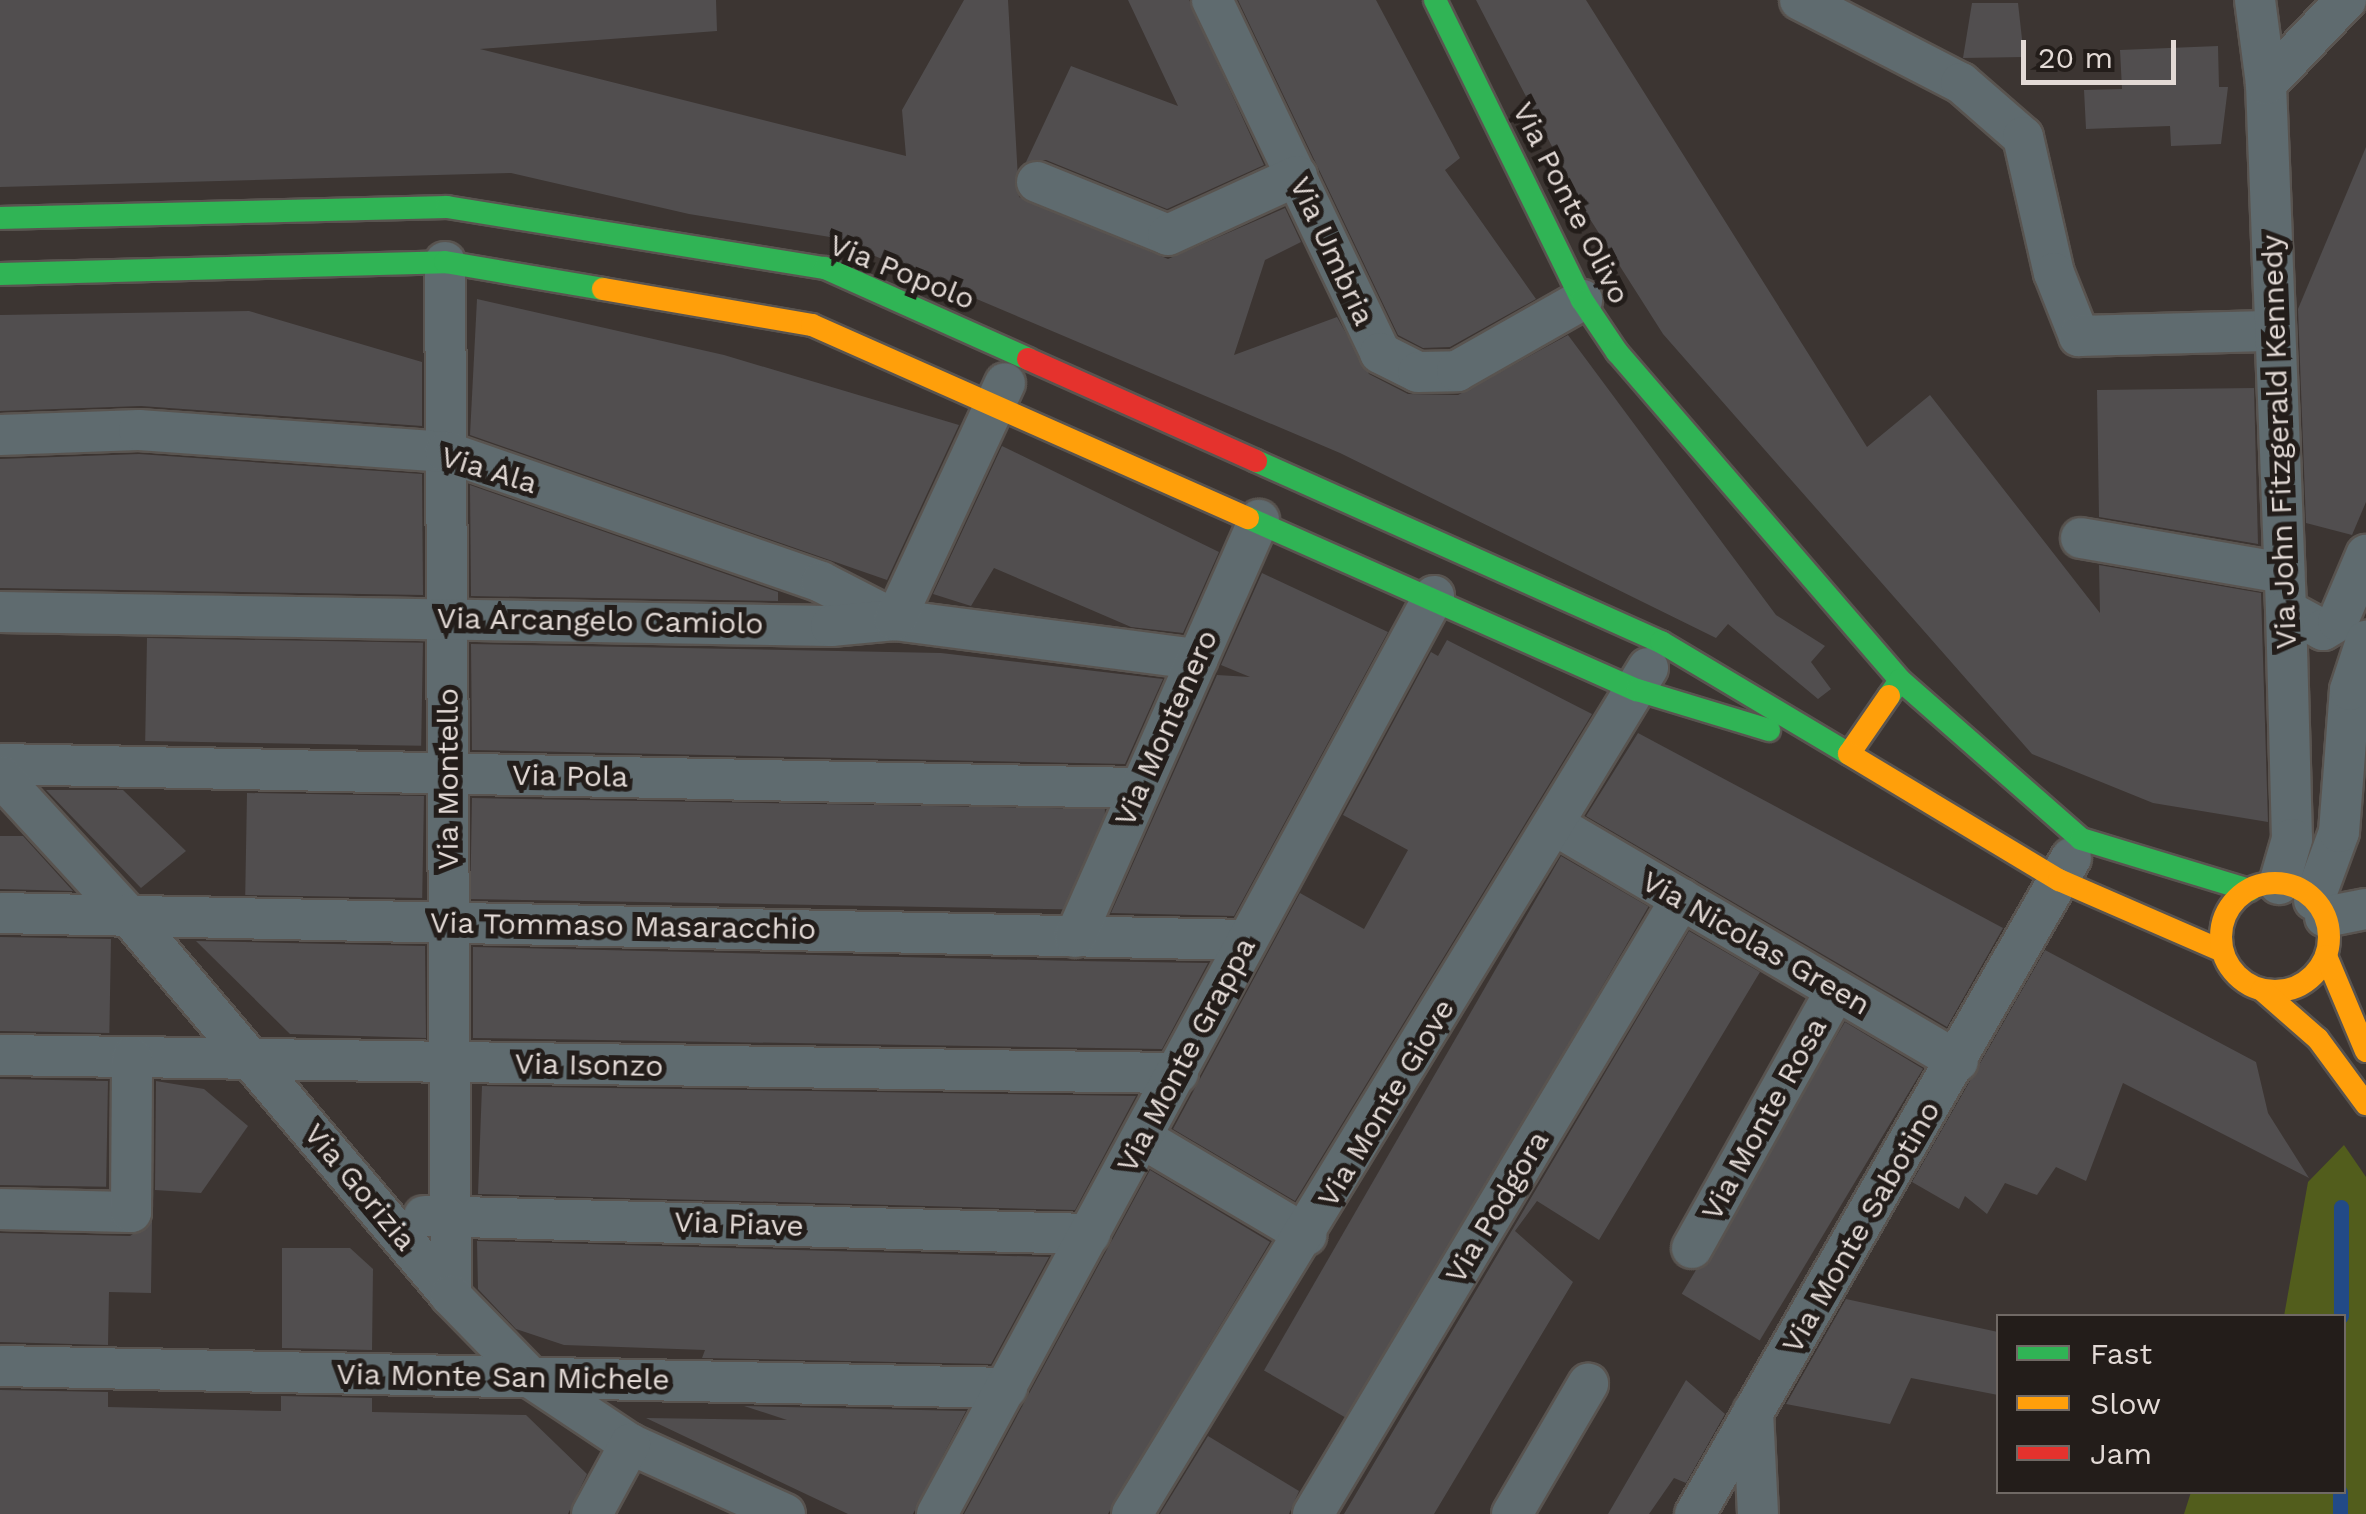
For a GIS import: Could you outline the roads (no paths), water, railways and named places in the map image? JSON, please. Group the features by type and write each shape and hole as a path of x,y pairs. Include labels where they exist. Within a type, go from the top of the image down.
{"street":[{"name":"Via Umbria","path":"1212,0 1380,353 1418,372 1457,371 1582,300"},
{"name":"Via Ponte Olivo","path":"1435,0 1582,300 1617,352 1900,680 2081,839"},
{"path":"1800,0 1859,14 1961,83 2023,137 2054,273 2078,336 2275,331"},
{"name":"Via John Fitzgerald Kennedy","path":"2255,0 2266,84 2292,839 2299,909"},
{"path":"2266,84 2346,0"},
{"path":"1037,182 1168,234 1297,176"},
{"name":"Via Popolo","path":"0,218 447,207 825,268 1661,642 1849,754"},
{"path":"0,274 446,262 812,325 1434,596 1636,690 1849,754 2058,880 2222,950"},
{"name":"Via Montello","path":"446,262 450,1296"},
{"path":"895,620 1019,354"},
{"name":"Via Ala","path":"0,435 140,430 446,452 821,582 895,620"},
{"name":"Via Montenero","path":"1075,936 1259,520"},
{"path":"2081,538 2285,592 2323,630 2338,620 2366,556"},
{"name":"Via Monte Grappa","path":"937,1514 1434,596"},
{"name":"Via Arcangelo Camiolo","path":"0,612 831,626 895,620 1197,659"},
{"path":"2262,990 2293,988 2299,909 2339,832 2366,641"},
{"name":"Via Monte Giove","path":"1132,1514 1555,825 1661,642"},
{"path":"1849,754 1900,680"},
{"name":"Via Pola","path":"0,764 1139,788"},
{"name":"Via Gorizia","path":"0,776 128,915 387,1215 450,1296 531,1378 630,1444 785,1514"},
{"name":"Via Nicolas Green","path":"1555,825 1958,1062"},
{"path":"2081,839 2299,909 2366,1051"},
{"name":"Via Monte Sabotino","path":"1695,1514 2029,941 2081,839"},
{"name":"Via Podgora","path":"1312,1514 1681,899"},
{"path":"2366,909 2225,915 2222,950 2236,976 2262,990 2318,1040 2366,1104"},
{"name":"Via Tommaso Masaracchio","path":"0,913 1247,940"},
{"name":"Via Monte Rosa","path":"1692,1248 1836,990"},
{"name":"Via Isonzo","path":"0,1055 1178,1073"},
{"path":"0,1209 131,1212 132,1058"},
{"path":"1142,1138 1306,1234"},
{"name":"Via Piave","path":"387,1215 1090,1234"},
{"name":"Via Monte San Michele","path":"0,1366 1006,1388"},
{"path":"1512,1514 1588,1384"},
{"path":"1754,1412 1758,1514"},
{"path":"592,1514 630,1444"}],"waterway":[{"path":"2341,1207 2341,1314"},
{"path":"2340,1494 2340,1514"}]}
